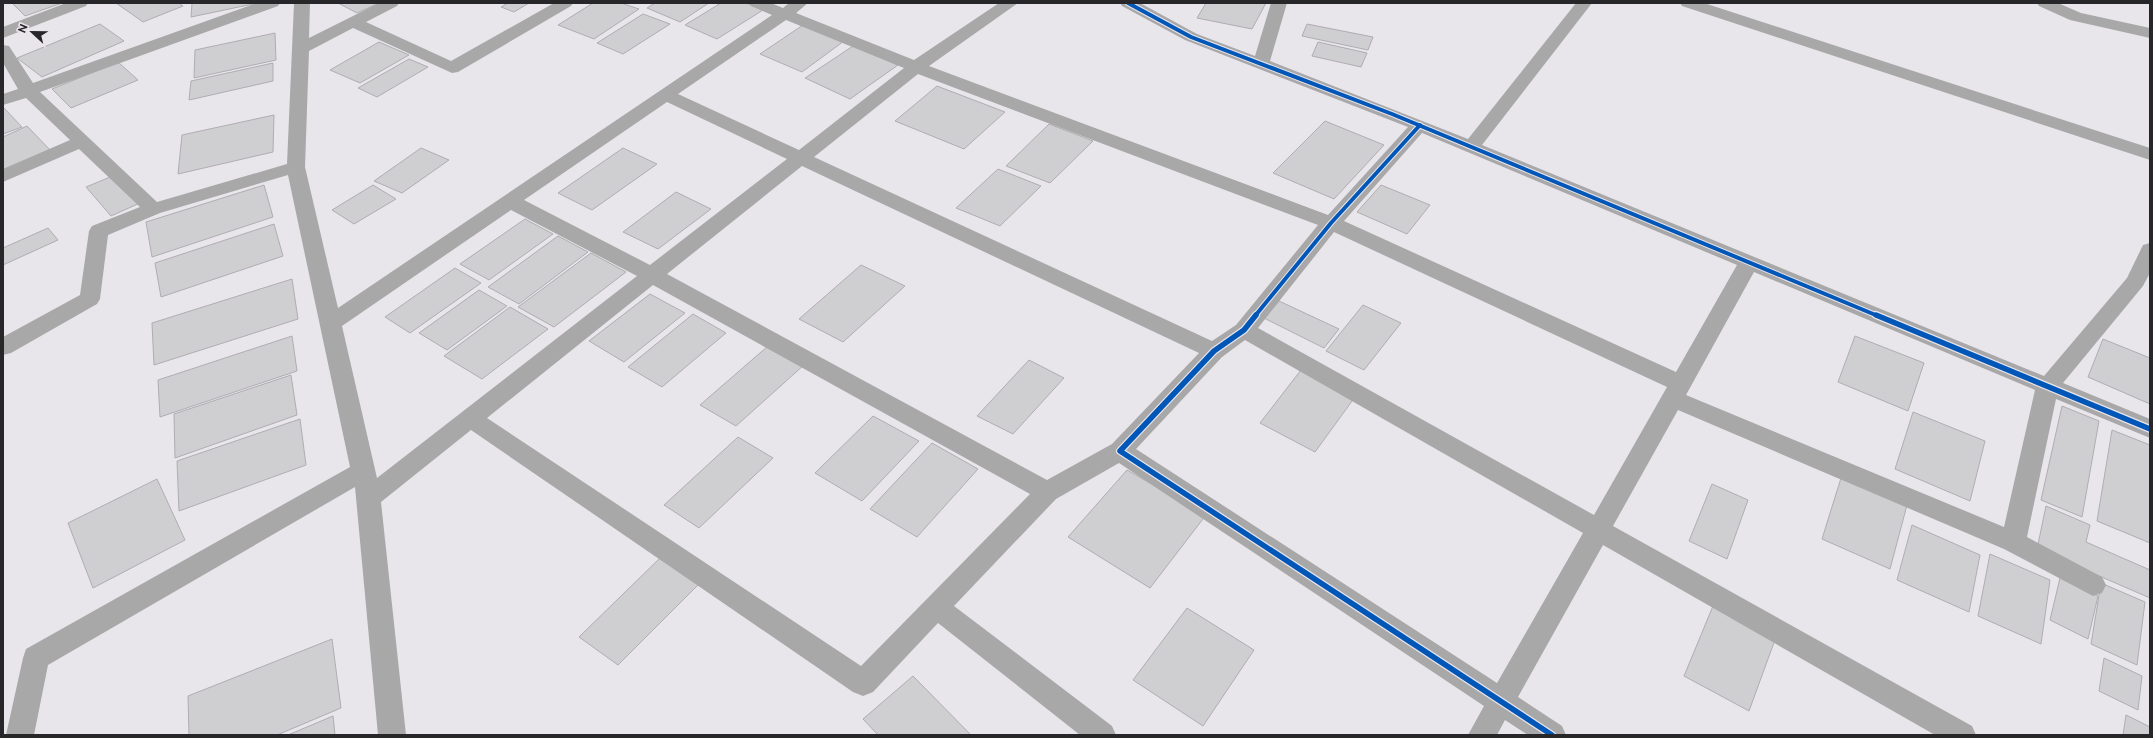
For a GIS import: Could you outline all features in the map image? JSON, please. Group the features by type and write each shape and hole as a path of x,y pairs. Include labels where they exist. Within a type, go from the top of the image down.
{"street":[{"path":"3,33 80,3"},
{"path":"3,100 272,3"},
{"path":"302,3 296,167 369,498 392,735"},
{"path":"300,49 391,3"},
{"path":"353,22 452,68 565,3"},
{"path":"757,3 916,67 1331,223 1678,392 2013,542 2093,585"},
{"path":"330,324 800,3"},
{"path":"369,498 916,67 1010,3"},
{"path":"1128,3 1191,37 1420,125 1749,264 2150,429"},
{"path":"1262,64 1279,3"},
{"path":"1471,147 1584,3"},
{"path":"1688,3 2150,154"},
{"path":"2045,3 2076,17 2150,33"},
{"path":"3,50 28,90 153,209"},
{"path":"666,95 800,159 1214,351"},
{"path":"470,418 863,683 1047,492 1120,451 1214,351 1244,330 1331,223 1420,125"},
{"path":"3,176 82,141"},
{"path":"3,346 90,299 99,231 153,209 296,167"},
{"path":"510,201 652,275 1047,492"},
{"path":"2013,542 2047,387 2143,283 2150,250"},
{"path":"1482,735 1678,392 1749,264"},
{"path":"1244,330 1962,735"},
{"path":"1120,451 1552,735"},
{"path":"20,735 36,658 363,471"},
{"path":"936,607 1102,735"}],"building":[{"path":"12,3 62,3 25,16"},
{"path":"116,3 179,3 183,6 143,22"},
{"path":"192,3 258,3 191,17"},
{"path":"338,3 379,3 357,13"},
{"path":"508,3 529,3 514,12 501,7"},
{"path":"593,3 621,3 639,9 594,39 558,25"},
{"path":"655,3 709,3 680,22 647,8"},
{"path":"721,3 746,3 763,10 717,39 685,25"},
{"path":"1206,3 1266,3 1252,29 1197,18"},
{"path":"643,14 670,24 623,54 597,43"},
{"path":"100,24 124,41 42,77 17,58"},
{"path":"1307,24 1373,37 1368,50 1302,36"},
{"path":"803,25 844,41 802,72 760,54"},
{"path":"275,33 276,60 194,78 195,50"},
{"path":"379,42 409,55 360,83 330,70"},
{"path":"1318,42 1367,53 1361,67 1312,56"},
{"path":"853,46 898,65 850,99 805,78"},
{"path":"409,59 428,67 377,97 358,88"},
{"path":"118,62 138,80 71,108 52,89"},
{"path":"273,63 273,81 189,100 191,81"},
{"path":"937,86 1005,112 964,149 895,121"},
{"path":"3,107 22,127 3,134"},
{"path":"274,115 273,152 178,174 182,135"},
{"path":"1325,121 1384,145 1334,199 1273,173"},
{"path":"1049,124 1093,141 1050,183 1006,166"},
{"path":"27,126 51,151 3,171 3,137"},
{"path":"421,148 449,160 402,193 374,181"},
{"path":"623,148 657,164 592,210 558,193"},
{"path":"998,169 1041,186 1000,226 956,208"},
{"path":"115,175 140,203 111,216 86,187"},
{"path":"264,185 273,217 152,257 146,222"},
{"path":"373,185 396,199 354,224 332,210"},
{"path":"1381,185 1430,205 1407,234 1357,212"},
{"path":"676,192 711,209 658,249 623,232"},
{"path":"525,219 553,234 489,280 460,264"},
{"path":"274,224 283,256 161,297 155,263"},
{"path":"48,228 58,240 3,265 3,248"},
{"path":"558,236 588,252 519,304 488,287"},
{"path":"591,253 626,272 554,327 518,307"},
{"path":"861,265 905,286 843,342 799,319"},
{"path":"455,268 481,283 410,333 385,317"},
{"path":"292,279 298,319 154,365 152,323"},
{"path":"479,290 507,306 447,350 419,333"},
{"path":"650,294 685,313 624,362 589,341"},
{"path":"1279,301 1339,329 1324,348 1264,318"},
{"path":"1363,305 1401,323 1364,370 1326,351"},
{"path":"510,307 548,329 482,379 444,356"},
{"path":"693,314 726,333 662,387 628,367"},
{"path":"292,336 297,371 160,417 158,380"},
{"path":"1855,336 1924,363 1908,411 1838,382"},
{"path":"2103,339 2150,358 2150,404 2088,377"},
{"path":"768,346 804,365 736,426 700,405"},
{"path":"1029,360 1064,378 1013,434 977,416"},
{"path":"1301,370 1355,397 1315,452 1260,423"},
{"path":"291,375 297,415 175,458 174,414"},
{"path":"2062,406 2099,421 2082,517 2041,500"},
{"path":"1913,412 1985,441 1970,501 1895,469"},
{"path":"873,416 919,441 862,501 815,473"},
{"path":"300,419 306,465 179,511 177,461"},
{"path":"2112,430 2150,445 2150,543 2097,521"},
{"path":"738,437 773,458 699,528 664,505"},
{"path":"932,443 978,469 917,537 870,509"},
{"path":"1127,470 1206,515 1150,588 1068,537"},
{"path":"1841,478 1907,505 1890,569 1822,539"},
{"path":"157,479 185,540 93,588 68,523"},
{"path":"1712,484 1748,500 1727,559 1689,541"},
{"path":"2046,506 2090,525 2086,542 2150,570 2150,598 2037,549"},
{"path":"1912,525 1980,555 1969,612 1897,580"},
{"path":"1990,554 2050,580 2041,644 1978,616"},
{"path":"660,558 699,584 618,665 579,637"},
{"path":"2060,578 2098,596 2088,639 2050,620"},
{"path":"2101,583 2145,602 2137,665 2091,644"},
{"path":"1713,606 1776,637 1749,711 1684,676"},
{"path":"1187,608 1254,650 1203,726 1133,680"},
{"path":"332,639 341,708 277,735 189,735 188,696"},
{"path":"2104,658 2142,676 2138,710 2099,691"},
{"path":"913,676 971,735 878,735 863,719"},
{"path":"2126,715 2150,727 2150,735 2123,735"},
{"path":"333,716 335,735 288,735"}],"cycle path":[{"path":"1128,3 1191,37 1392,114 2150,429"},
{"path":"1420,125 1331,223 1244,330 1214,351 1120,451 1552,735"}]}
